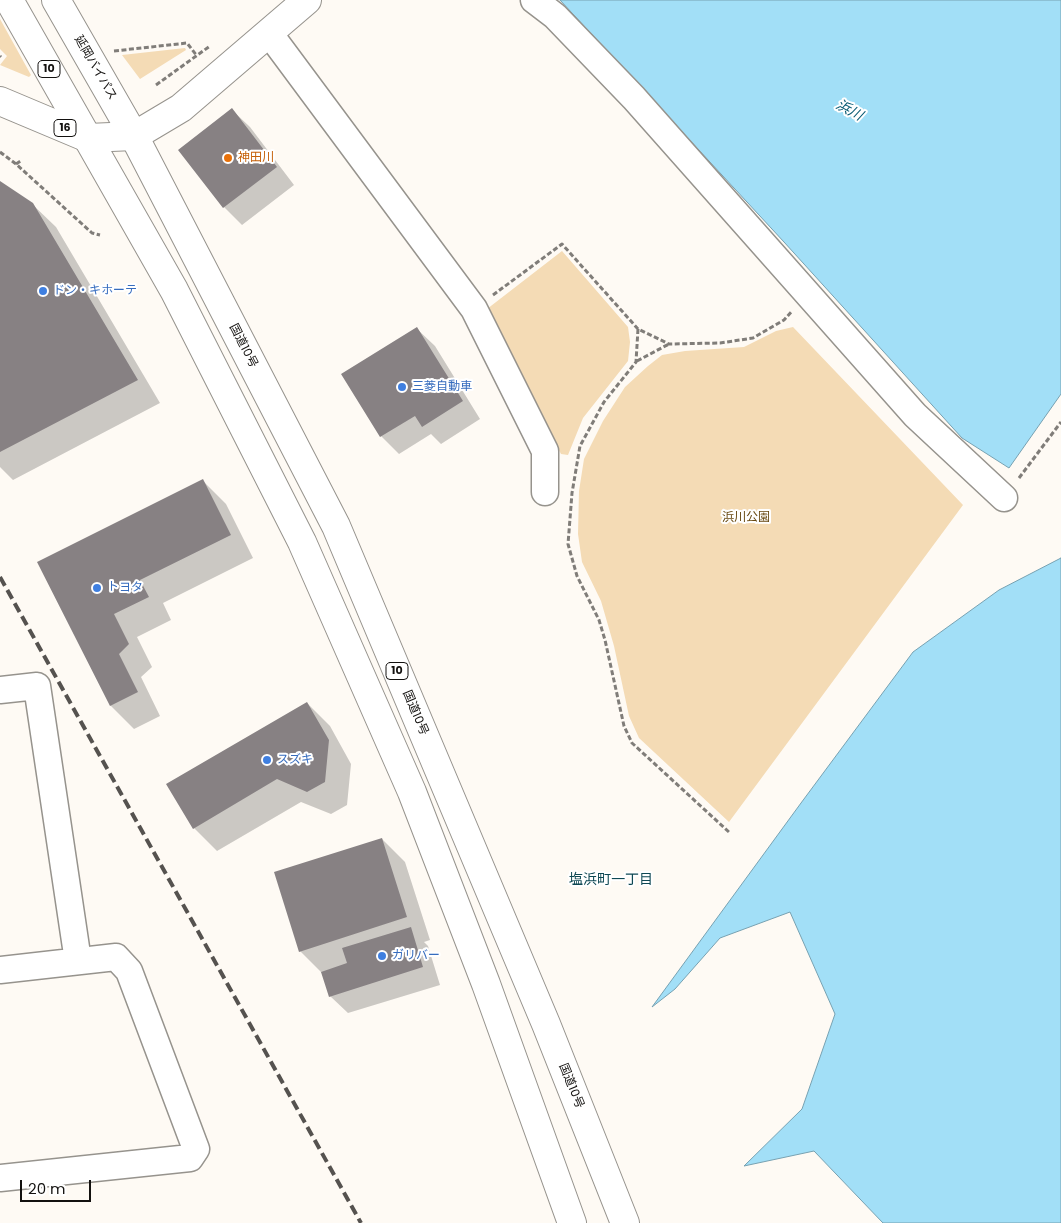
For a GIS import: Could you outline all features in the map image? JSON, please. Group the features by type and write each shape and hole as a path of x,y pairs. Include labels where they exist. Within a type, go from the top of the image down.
{"main road":[{"name":"10","path":"9,0 174,290 302,542 412,792 486,984 572,1223"},
{"name":"延岡バイパス","path":"56,0 134,136"},
{"path":"134,136 181,108 307,0"},
{"name":"16","path":"0,101 88,138 134,136"},
{"name":"国道10号","path":"134,136 336,526 546,1024 625,1223"}],"street":[{"path":"534,0 556,16 634,98 916,415 1004,498"},
{"path":"269,33 474,309 545,451 545,492"},
{"path":"0,690 37,686 78,961"},
{"path":"0,970 116,957 129,970 196,1149 190,1158 0,1178"}],"path":[{"path":"156,85 218,41"},
{"path":"114,51 187,43 197,56"},
{"path":"0,152 16,164 92,233 100,236"},
{"path":"16,164 22,160"},
{"path":"474,309 562,244 638,329 668,344 720,343 753,338 784,320 810,295"},
{"path":"636,362 638,329"},
{"path":"668,344 636,362 604,402 580,446 572,492 568,544 577,576 599,620 624,726 632,743 730,833"},
{"path":"1004,498 1061,422"}],"green space":[{"path":"0,19 31,75 29,77 0,65 7,56 0,49"},
{"path":"185,48 186,50 140,79 122,55"},
{"path":"562,251 628,327 630,342 628,361 583,418 568,455 561,454 487,309"},
{"name":"浜川公園","path":"793,327 963,505 729,822 639,738 629,716 614,646 601,601 582,562 578,534 579,491 584,459 603,421 625,387 662,355 685,351 744,347 776,331"}],"water":[{"name":"浜川","path":"560,0 1061,0 1061,394 1009,468 962,438"},
{"path":"1061,558 1061,1223 883,1223 814,1151 744,1166 802,1109 835,1014 790,912 720,938 675,989 652,1007 913,652 999,590"}],"building":[{"name":"神田川","path":"232,108 277,167 223,208 178,150"},
{"name":"ドン・キホーテ","path":"0,181 33,203 138,380 0,452"},
{"name":"三菱自動車","path":"417,327 463,401 422,427 415,416 380,437 341,374"},
{"name":"トヨタ","path":"203,479 231,535 140,580 149,597 114,614 129,644 119,654 138,692 110,706 37,562"},
{"name":"スズキ","path":"307,702 329,740 325,782 307,792 277,779 193,829 166,784"},
{"path":"382,838 407,917 299,952 274,872"},
{"name":"ガリバー","path":"411,927 423,967 329,997 321,972 347,963 342,948"}],"railway":[{"path":"0,577 361,1223"}],"place":[{"name":"神田川","path":"228,158"},
{"name":"ドン・キホーテ","path":"43,291"},
{"name":"三菱自動車","path":"402,387"},
{"name":"トヨタ","path":"97,588"},
{"name":"スズキ","path":"267,760"},
{"name":"ガリバー","path":"382,956"}],"district":[{"name":"塩浜町一丁目","path":"611,880"}]}
